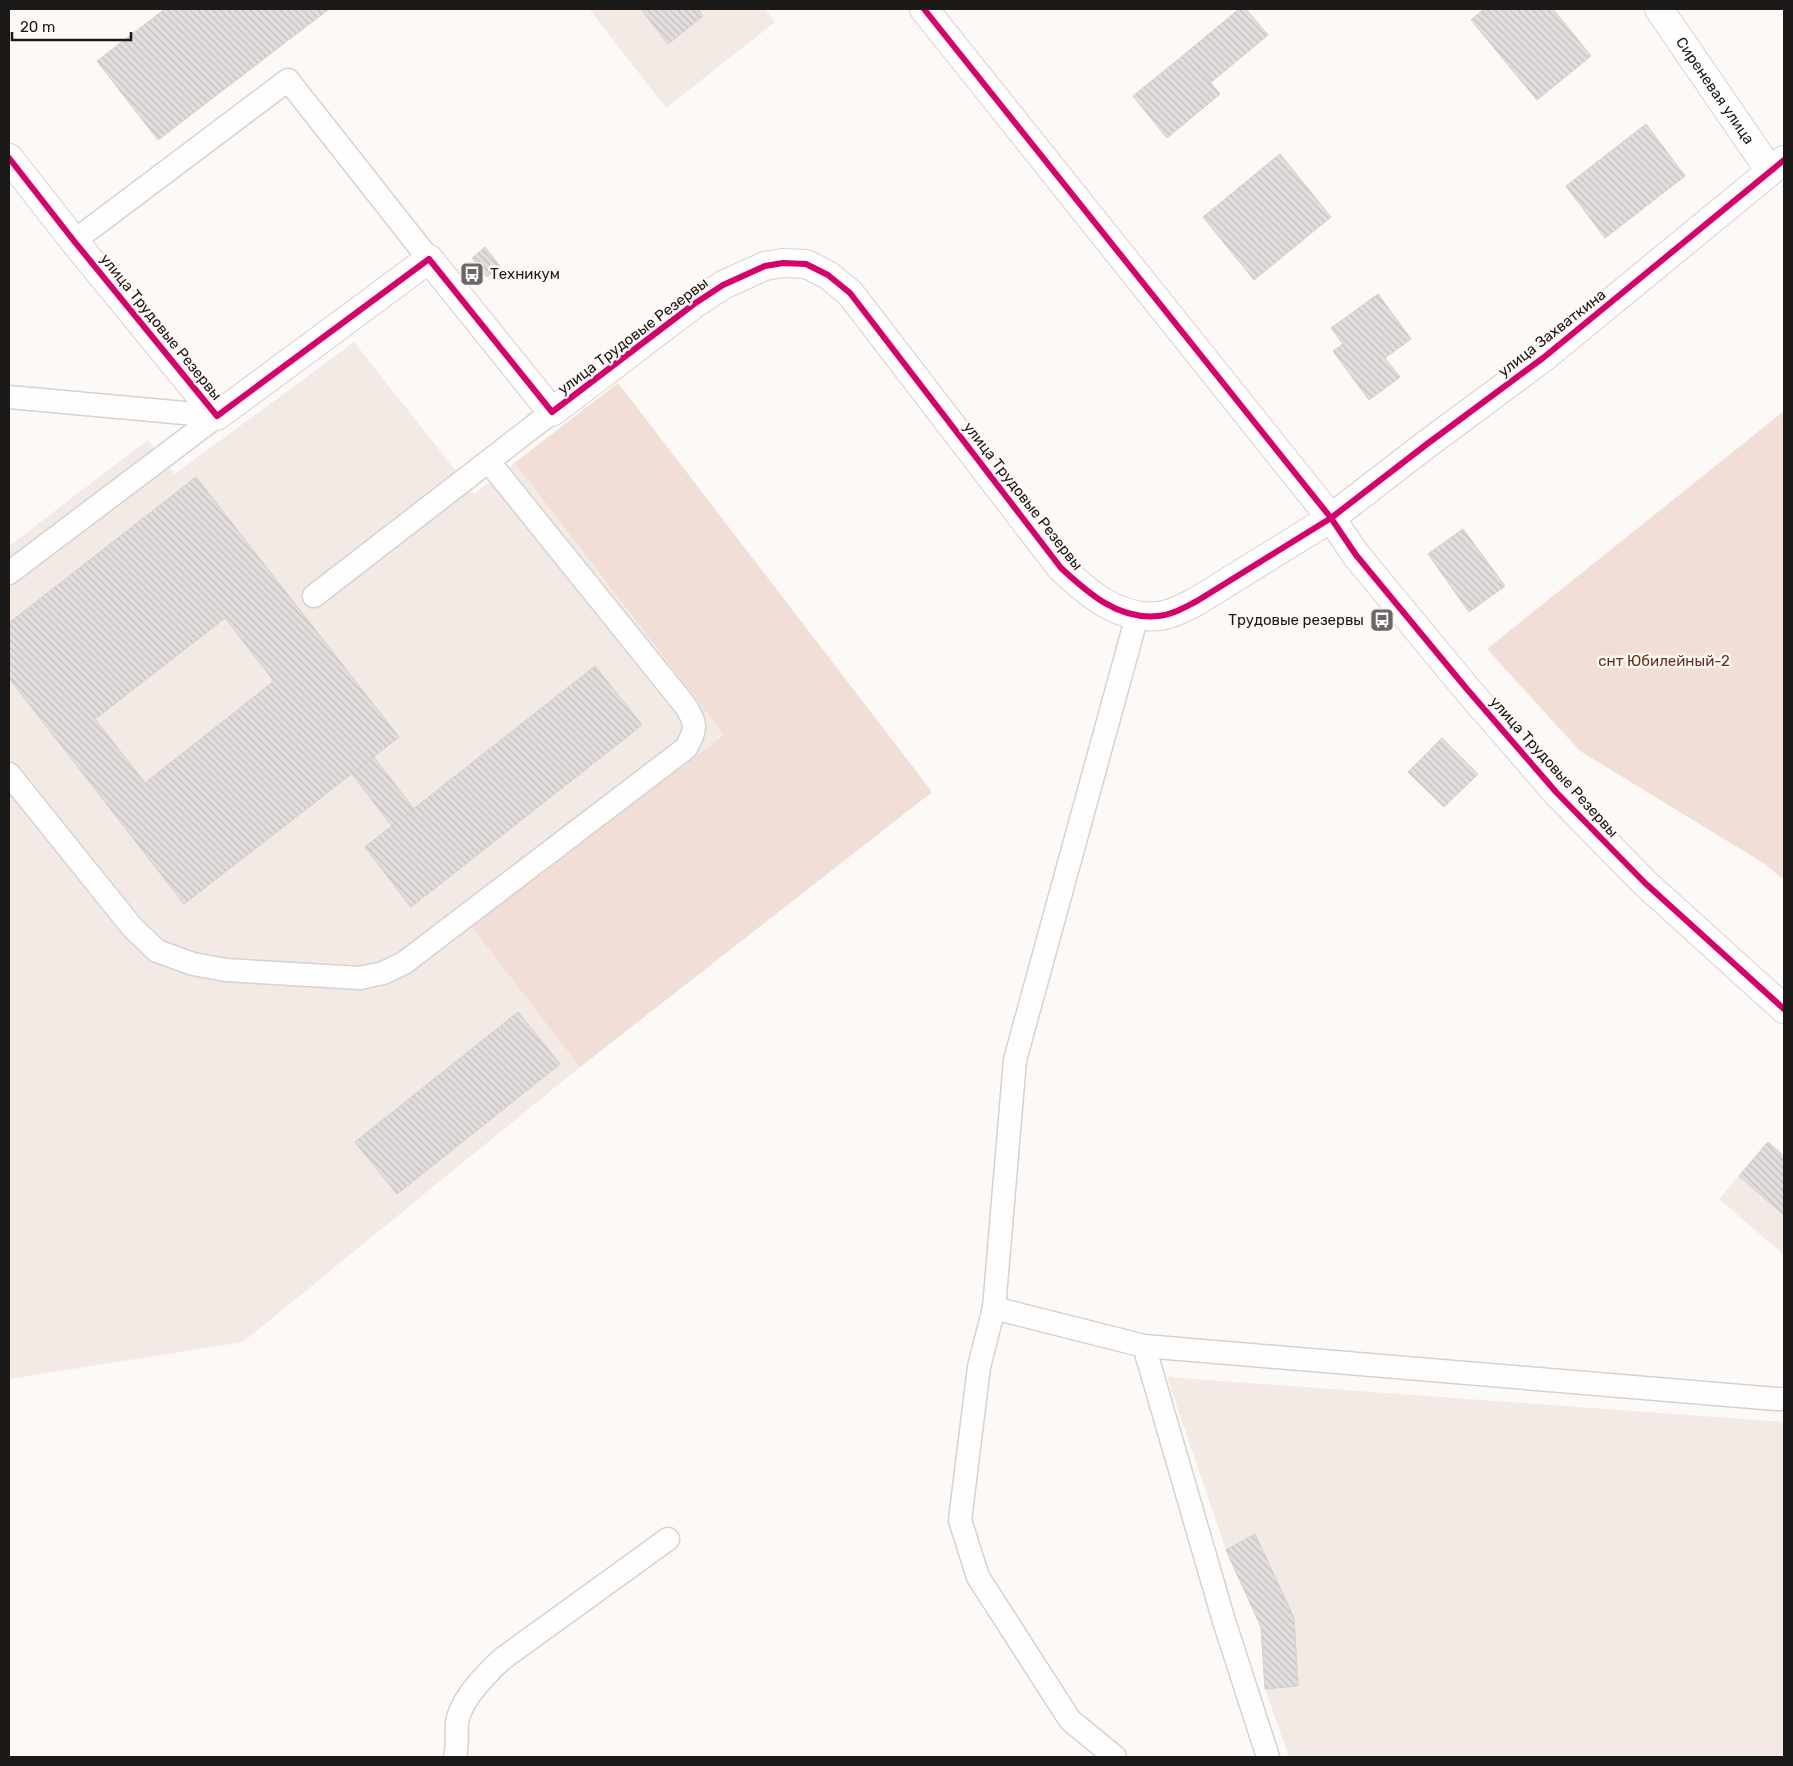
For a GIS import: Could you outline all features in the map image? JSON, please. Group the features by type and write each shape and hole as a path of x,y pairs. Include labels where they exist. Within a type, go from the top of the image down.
{"street":[{"name":"улица Трудовые Резервы","path":"924,9 1331,518 1356,555 1466,688 1556,792 1645,883 1784,1009"},
{"name":"Сиреневая улица","path":"1660,9 1777,166"},
{"name":"улица Трудовые Резервы","path":"9,158 217,416 429,259 552,412 694,304 723,285 764,266 782,263 806,264 828,275 850,293 1061,568 1097,598 1116,610 1137,616 1159,616 1176,611 1197,601 1331,518"},
{"name":"улица Захваткина","path":"1331,518 1426,444 1543,358 1777,166"}],"lane":[{"path":"74,241 288,80 429,259"},
{"path":"9,397 217,416"},
{"path":"314,596 552,412"},
{"path":"9,573 217,416"},
{"path":"9,774 132,927 158,951 193,964 226,970 360,978 383,973 404,963 686,748 695,732 693,717 684,704 489,462"},
{"path":"1115,1757 1070,1720 978,1577 960,1520 980,1367 994,1308 1016,1060 1137,616"},
{"path":"994,1308 1144,1346 1776,1400 1784,1399"},
{"path":"1144,1346 1224,1621 1268,1757"},
{"path":"455,1757 458,1749 456,1735 458,1719 465,1703 485,1675 502,1659 668,1539"}],"shaded area":[{"path":"589,9 765,9 775,22 666,108"},
{"path":"354,342 474,494 618,383 932,792 580,1067 243,1342 9,1379 9,546 148,440 175,474"},
{"path":"1768,1142 1784,1156 1784,1255 1719,1199"},
{"path":"1167,1377 1784,1422 1784,1757 1289,1757 1265,1689 1261,1627 1226,1550"}],"green space":[{"path":"618,383 932,792 580,1067 472,927 724,735 515,463"},
{"name":"снт Юбилейный-2","path":"1784,411 1784,880 1765,864 1580,751 1487,649"}],"building":[{"path":"165,9 329,9 158,140 97,61"},
{"path":"641,9 698,9 703,16 668,44"},
{"path":"1239,9 1246,9 1268,35 1210,83 1186,53"},
{"path":"1484,9 1553,9 1591,56 1537,100 1471,20"},
{"path":"1186,53 1220,94 1167,138 1133,96"},
{"path":"1646,124 1685,176 1605,238 1566,186"},
{"path":"1280,154 1331,217 1254,280 1203,217"},
{"path":"485,247 500,266 487,277 472,258"},
{"path":"1378,294 1411,339 1385,358 1400,377 1369,400 1333,351 1343,344 1331,328"},
{"path":"196,477 399,737 184,904 9,678 9,623","holes":["225,618 274,681 145,783 95,719"]},
{"path":"1463,529 1505,586 1469,612 1428,554"},
{"path":"595,666 642,725 411,907 365,847"},
{"path":"1442,738 1478,774 1444,807 1408,772"},
{"path":"374,757 414,809 392,826 352,774"},
{"path":"518,1012 560,1064 397,1194 355,1142"},
{"path":"1768,1142 1784,1156 1784,1215 1739,1176"},
{"path":"1255,1534 1294,1618 1298,1686 1265,1689 1261,1627 1226,1550"}],"cycle path":[{"path":"924,9 1331,518 1356,555 1466,688 1556,792 1645,883 1784,1009"},
{"path":"9,158 217,416 429,259 552,412 694,304 723,285 765,266 783,263 806,264 828,275 850,293 1061,568 1082,587 1105,603 1130,614 1143,616 1168,614 1197,601 1331,518 1543,358 1784,160"}],"place":[{"name":"Техникум","path":"472,274"},
{"name":"Трудовые резервы","path":"1382,620"}]}
